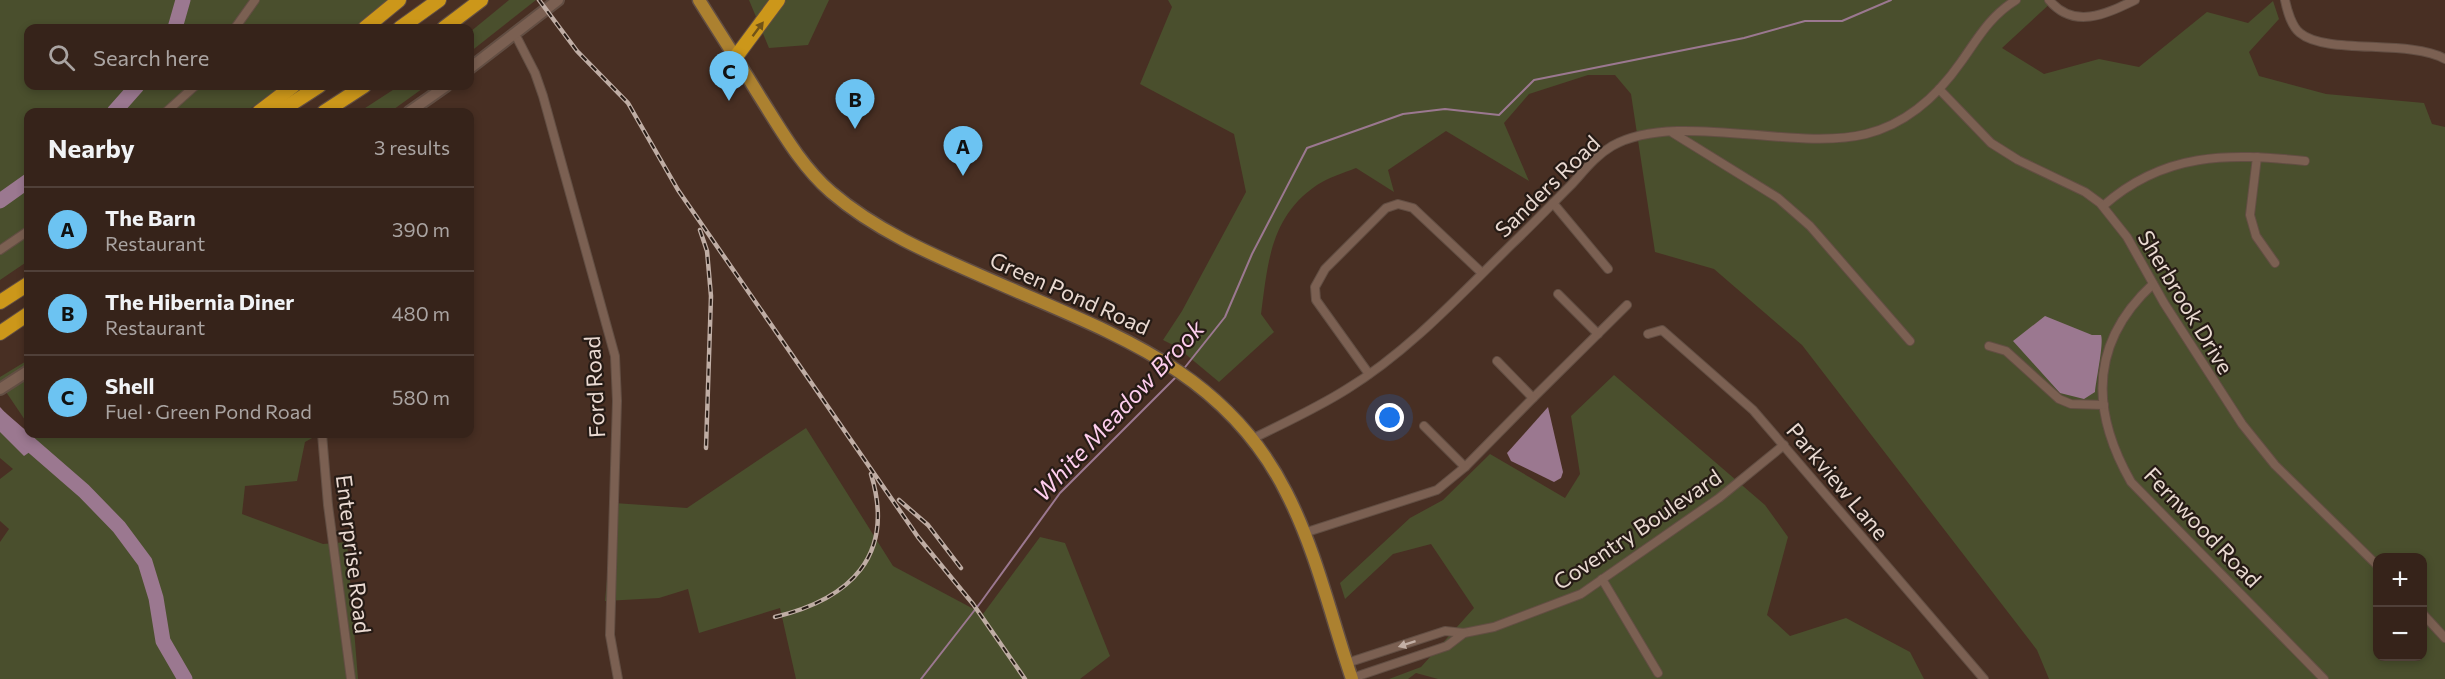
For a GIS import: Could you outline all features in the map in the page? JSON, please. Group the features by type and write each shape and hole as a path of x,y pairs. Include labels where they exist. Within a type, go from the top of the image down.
{"highway":[{"path":"371,24 399,0"},
{"path":"406,24 439,0"},
{"path":"449,24 481,0"},
{"path":"735,58 778,0"},
{"path":"264,108 288,90"},
{"path":"285,108 313,90"},
{"path":"330,108 358,90"},
{"path":"0,302 24,287"},
{"path":"0,333 24,317"}],"main road":[{"name":"Green Pond Road","path":"699,0 802,161 830,191 852,209 911,243 1128,342 1171,366 1197,384 1226,409 1252,439 1285,490 1304,533 1352,678"}],"street":[{"path":"238,24 255,0"},
{"path":"474,65 558,0"},
{"name":"Sanders Road","path":"1252,439 1314,408 1369,374 1416,337 1590,163 1612,146 1648,134 1672,132 1824,137 1865,134 1901,119 1939,89 1990,20 2016,0"},
{"path":"2049,0 2065,14 2079,18 2096,17 2135,0"},
{"path":"2285,0 2298,32 2306,37 2338,44 2429,52 2445,58"},
{"name":"Ford Road","path":"515,34 533,67 543,96 615,356 617,401 610,635 618,679"},
{"name":"Sherbrook Drive","path":"1939,89 1991,143 2018,160 2085,192 2103,206 2127,237 2153,284 2242,424 2275,465 2373,561"},
{"path":"170,108 191,90"},
{"path":"416,108 440,90"},
{"path":"1672,132 1778,198 1810,226 1910,341"},
{"path":"2103,206 2122,189 2153,171 2216,156 2305,161"},
{"path":"2257,157 2250,215 2256,236 2275,263"},
{"path":"1553,202 1608,269"},
{"path":"1369,374 1316,300 1315,287 1325,269 1386,208 1398,204 1413,208 1482,273"},
{"path":"0,250 24,234"},
{"name":"Fernwood Road","path":"2153,284 2132,303 2109,343 2103,378 2104,419 2116,456 2131,482 2324,679"},
{"path":"1558,294 1598,334"},
{"path":"1304,533 1437,490 1465,467 1627,304"},
{"name":"Parkview Lane","path":"1648,334 1662,330 1753,410 1984,679"},
{"path":"1989,346 2006,351 2060,399 2071,404 2104,405"},
{"path":"1497,361 1533,398"},
{"path":"0,389 24,374"},
{"path":"1424,426 1465,467"},
{"name":"Enterprise Road","path":"322,438 328,505 351,679"},
{"name":"Coventry Boulevard","path":"1347,663 1445,632 1464,633 1494,627 1560,604 1602,579 1719,498 1784,445"},
{"path":"1602,579 1658,673"},
{"path":"2427,618 2445,638"},
{"name":"Coventry Boulevard","path":"1352,678 1447,646 1464,633"}],"green space":[{"path":"0,0 407,0 373,24 24,24 24,90 278,90 251,108 24,108 24,264 0,280"},
{"path":"509,0 536,0 474,49 474,29"},
{"path":"749,0 829,0 808,45 769,48"},
{"path":"1168,0 2054,0 2002,48 2044,74 2099,59 2139,67 2207,12 2248,23 2273,1 2279,19 2249,52 2259,76 2326,94 2424,103 2432,124 2445,127 2445,679 2049,679 2037,650 1802,345 1714,269 1655,252 1631,94 1615,75 1588,75 1529,94 1504,123 1529,181 1446,131 1388,170 1394,192 1356,168 1317,185 1289,211 1280,226 1269,259 1261,314 1274,332 1219,382 1177,347 1163,340 1182,311 1246,192 1234,134 1140,84 1172,7"},
{"path":"393,90 420,90 396,108 365,108"},
{"path":"24,362 24,419 0,383 0,377"},
{"path":"1614,375 1765,505 1788,537 1767,615 1790,636 1846,618 1910,652 1924,679 1438,679 1416,673 1408,679 1389,679 1421,667 1474,608 1431,544 1393,554 1345,599 1340,583 1410,518 1443,500 1490,454 1565,498 1580,474 1571,416"},
{"path":"806,428 893,566 983,614 1040,537 1065,543 1110,656 1080,679 796,679 780,608 699,633 688,589 659,598 605,601 614,503 687,508"},
{"path":"0,429 19,441 24,430 24,438 312,438 305,442 297,481 245,486 242,514 323,544 347,542 358,679 0,679 0,542 9,529 0,521 0,479 13,469 0,458"}],"shaded area":[{"path":"2045,316 2092,335 2101,335 2101,353 2095,392 2084,399 2060,393 2013,341"},
{"path":"0,407 24,433 24,438 29,438 37,447 24,456 0,432"},
{"path":"1548,407 1563,472 1561,478 1554,482 1511,461 1507,453"}],"waterway":[{"path":"176,24 183,0"},
{"name":"White Meadow Brook","path":"1182,371 1225,317 1252,254 1307,148 1403,114 1445,109 1499,115 1534,80 1744,38 1805,21 1842,21 1891,0"},
{"path":"118,108 133,90"},
{"path":"0,201 24,184"},
{"name":"White Meadow Brook","path":"921,679 981,602 1060,493 1176,377"},
{"path":"0,418 84,491 119,527 145,562 156,598 163,641 185,679"}],"railway":[{"path":"539,0 577,51 628,103 678,190 918,537 973,604 1025,679"},
{"path":"700,230 707,251 711,296 706,448"},
{"path":"775,617 825,599 845,585 860,570 871,551 877,528 877,503 871,474"},
{"path":"899,500 928,525 961,568"}],"place":[{"name":"Shell","path":"729,101"},
{"name":"The Hibernia Diner","path":"855,129"},
{"name":"The Barn","path":"963,176"}]}
